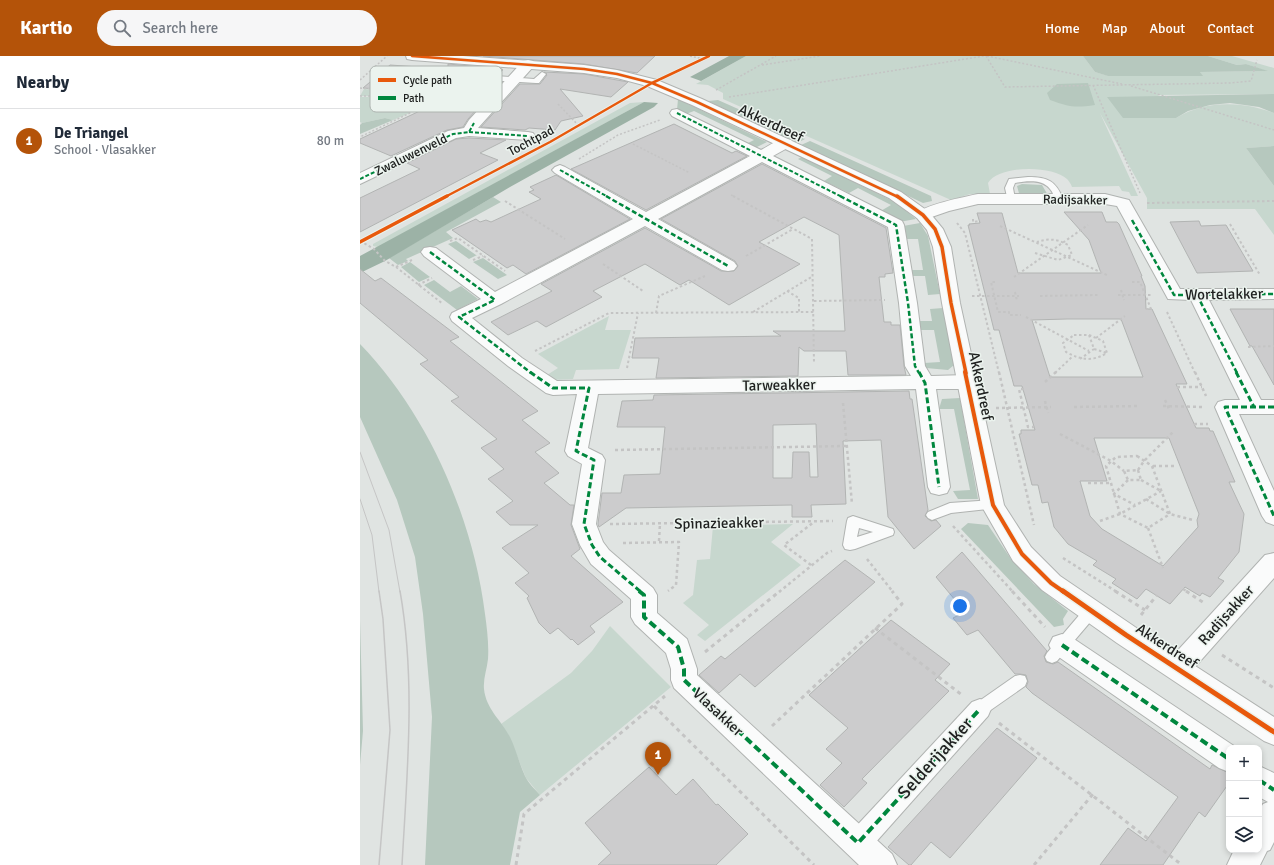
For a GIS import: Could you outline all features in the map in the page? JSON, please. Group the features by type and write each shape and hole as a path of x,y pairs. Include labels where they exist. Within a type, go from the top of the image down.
{"street":[{"name":"Akkerdreef","path":"412,56 481,58 584,69 617,74 652,83 786,143 895,195 923,215 935,229 942,247 950,296 993,505 1008,534 1022,554 1050,582 1126,635 1274,732"},
{"path":"502,93 528,64"},
{"path":"470,132 474,123 484,112"},
{"path":"677,114 896,225 908,303 915,366 925,383 939,487"},
{"name":"Zwaluwenveld","path":"360,180 453,134 470,132 528,136"},
{"path":"459,317 496,300 786,143"},
{"path":"560,170 728,266"},
{"name":"Radijsakker","path":"923,215 968,200 978,199 1105,199 1123,203 1167,295"},
{"path":"430,252 496,300"},
{"path":"1197,294 1254,407"},
{"name":"Wortelakker","path":"1167,295 1272,294"},
{"name":"Tarweakker","path":"459,317 516,362 553,388 968,382"},
{"path":"589,388 576,451 594,460 588,534 600,557 644,595 644,617 678,647 684,675"},
{"path":"1274,407 1218,407 1274,516"},
{"name":"Radijsakker","path":"1178,668 1274,562"},
{"path":"1057,651 1226,757"},
{"name":"Vlasakker","path":"684,675 752,744 881,865"},
{"name":"Selderijakker","path":"858,843 980,709"},
{"path":"1260,781 1274,790"},
{"path":"1262,834 1274,814"},
{"path":"1243,865 1250,853"}],"lane":[{"path":"502,79 536,81 542,74"},
{"path":"932,515 950,508 993,505"},
{"path":"853,521 893,530 853,544 853,521"},
{"path":"1057,651 1092,610"},
{"name":"Selderijakker","path":"980,709 1020,681"}],"path":[{"path":"376,66 387,56"},
{"path":"690,56 703,59"},
{"path":"696,62 709,56"},
{"path":"697,102 776,56"},
{"path":"759,66 820,56"},
{"path":"697,102 986,56 1128,85 1274,130"},
{"path":"986,56 1005,87 1251,81 1257,60"},
{"path":"1250,58 1262,61"},
{"path":"360,80 370,71"},
{"path":"1093,85 1142,196"},
{"path":"558,104 579,126"},
{"path":"360,137 411,112"},
{"path":"560,170 618,135 640,128"},
{"path":"634,144 812,239 814,384"},
{"path":"1145,203 1274,201"},
{"path":"1230,224 1272,294"},
{"path":"1014,276 1088,225"},
{"path":"1000,226 1109,276"},
{"path":"360,241 368,238"},
{"path":"430,252 458,238 525,284"},
{"path":"1035,253 1050,259 1065,259 1072,255 1068,245 1063,242 1057,240 1042,240 1036,242"},
{"path":"360,241 374,249 385,261 396,267 459,317"},
{"path":"752,312 813,276"},
{"path":"995,282 990,282 998,312 1009,312 1010,315 1021,315"},
{"path":"1132,282 1140,282 1146,295 1151,309 1144,309"},
{"path":"1121,290 1124,300"},
{"path":"788,291 799,298 799,312"},
{"path":"1016,292 1018,301"},
{"path":"1040,296 1098,295"},
{"path":"1118,295 1167,295 1202,386 1218,407"},
{"path":"950,296 1018,296"},
{"path":"814,301 876,300 908,303"},
{"path":"516,362 609,313 814,312"},
{"path":"624,387 638,313"},
{"path":"1096,338 1125,316"},
{"path":"1026,317 1089,351"},
{"path":"1074,335 1089,335 1103,341 1107,353 1099,359 1080,359 1066,352 1063,343 1074,335"},
{"path":"1089,335 1094,349"},
{"path":"1080,359 1089,351 1094,349 1107,353"},
{"path":"1045,382 1073,356"},
{"path":"842,384 853,521"},
{"path":"1177,386 1202,386"},
{"path":"1024,389 1019,389 1028,427 1034,427"},
{"path":"1165,400 1170,411"},
{"path":"1046,401 1049,407 1048,413"},
{"path":"1074,407 1140,406"},
{"path":"1163,406 1218,407"},
{"path":"974,408 1049,407"},
{"path":"1138,470 1144,461 1173,432"},
{"path":"1060,434 1111,461 1124,470 1128,480"},
{"path":"576,451 846,446"},
{"path":"1163,568 1148,528 1120,514 1106,466 1116,457 1137,456 1152,466 1176,466"},
{"path":"1152,466 1170,514"},
{"path":"1124,470 1138,470"},
{"path":"1138,470 1141,480"},
{"path":"1114,494 1128,480 1141,480 1161,491"},
{"path":"1088,483 1111,483"},
{"path":"1100,521 1120,514 1161,491"},
{"path":"1114,494 1135,505"},
{"path":"1146,499 1170,514 1193,520"},
{"path":"950,508 951,524 1057,651"},
{"path":"1148,528 1170,514"},
{"path":"811,566 784,545 814,522"},
{"path":"659,541 660,523"},
{"path":"588,534 679,542 676,585 645,611"},
{"path":"516,865 524,814 654,706 684,675 811,566 827,553 853,544 902,604 752,744"},
{"path":"875,628 1093,794 1182,865"},
{"path":"1202,642 1274,688"},
{"path":"654,706 814,865"},
{"path":"1034,865 1093,794"}],"shaded area":[{"path":"729,56 746,56 701,81 690,77"},
{"path":"746,56 1083,56 1095,72 1109,76 1202,76 1200,72 1266,71 1246,64 1237,65 1208,56 1232,56 1274,68 1274,94 1158,95 1176,118 1199,108 1224,104 1249,106 1274,113 1274,146 1246,148 1274,186 1274,235 1255,209 1147,209 1147,198 1100,113 1138,196 1131,196 1129,192 1122,191 1119,186 1072,187 1067,179 1060,174 1038,169 1026,169 1014,170 994,177 988,183 990,194 970,194 951,200 723,99 723,93 708,85 696,84"},
{"path":"1083,56 1208,56 1237,65 1246,64 1268,71 1200,72 1203,76 1108,76 1095,72"},
{"path":"1088,83 1095,105 1077,107 1067,105 1050,100 1047,93 1057,84"},
{"path":"364,89 370,89 370,96 360,96"},
{"path":"1274,94 1274,113 1259,107 1230,103 1210,105 1188,111 1176,118 1123,118 1107,97"},
{"path":"360,97 370,97 370,112 411,112 393,120 385,118 362,123 360,122"},
{"path":"678,99 767,142 755,148 746,144 754,140 694,111 686,114 677,110"},
{"path":"718,100 805,139 797,143 708,101"},
{"path":"644,102 378,247 373,246 373,244 630,103"},
{"path":"644,102 658,103 654,107 510,187 385,261 360,273 360,256"},
{"path":"385,118 393,120 360,134 360,125 362,123"},
{"path":"810,141 931,196 932,201 923,203 801,145"},
{"path":"1274,146 1274,186 1246,148"},
{"path":"802,157 897,203 916,219 899,222 879,212 891,205 858,188 849,193 824,181 832,176 798,159"},
{"path":"1022,184 1042,185 1049,197 1020,197 1017,186"},
{"path":"493,197 501,202 446,232 453,238 406,259 408,261 398,265 389,258"},
{"path":"920,223 928,236 940,294 928,295 925,276 911,276 910,270 923,270 918,239 904,239 903,226"},
{"path":"456,241 477,255 469,259 448,244"},
{"path":"483,258 507,275 498,279 473,262"},
{"path":"410,262 430,277 419,282 401,267"},
{"path":"434,280 450,292 461,286 478,299 457,310 424,285"},
{"path":"943,308 954,365 948,370 926,368 924,363 940,362 934,330 919,330 918,321 932,321 930,309"},
{"path":"609,316 605,330 631,330 619,369 576,370 573,379 552,380 547,375 558,368 538,354"},
{"path":"360,344 407,402 426,435 444,469 470,541 479,578 487,631 488,659 484,685 485,696 510,737 526,779 540,795 520,812 510,865 425,865 432,717 423,614 415,557 397,500 360,417"},
{"path":"960,398 978,499 958,499 953,491 970,490 954,409 939,409 942,399"},
{"path":"968,523 988,525 1011,559 1034,584 1068,611 1063,619 1064,625 1054,627 961,529"},
{"path":"793,524 771,542 801,565 705,641 697,635 709,625 683,603 693,595 697,560 710,559 713,526"},
{"path":"360,620 363,731 360,765"},
{"path":"610,626 671,687 540,795 526,778 509,736 501,724 571,673 592,651"}],"building":[{"path":"483,56 655,56 637,73 584,64"},
{"path":"448,64 470,66 448,66"},
{"path":"544,72 584,74 628,82 611,97 560,89 583,116 561,121 555,130 529,128 525,130 481,127 495,112 502,112 502,104 520,84 540,84 547,75"},
{"path":"370,82 370,88 363,88"},
{"path":"418,112 474,112 463,127 447,130 391,156 360,143 360,139"},
{"path":"674,124 732,153 736,151 747,156 646,210 571,169"},
{"path":"469,138 506,140 480,153 498,160 360,232 360,198 420,169 407,163 456,139"},
{"path":"762,164 886,228 893,273 885,274 885,277 879,277 884,322 891,322 891,325 900,325 906,375 848,375 846,351 804,351 799,347 798,376 656,378 659,358 632,358 635,338 781,336 773,331 845,331 839,235 804,217 759,242 800,264 729,305 689,280 680,285 645,264 593,291 602,297 546,327 537,321 508,335 491,322 552,291 541,284 645,228 721,271 734,271 738,266 735,261 661,219"},
{"path":"556,175 630,219 526,274 513,265 507,268 452,230 476,219 480,222 486,220 491,222 541,199 529,192 534,190 530,187"},
{"path":"1064,212 1102,212 1106,222 1117,222 1119,224 1142,276 1145,286 1146,309 1152,309 1187,384 1176,384 1196,428 1209,428 1210,431 1213,431 1235,482 1229,482 1244,514 1239,552 1218,578 1224,581 1210,597 1202,593 1200,596 1185,587 1170,604 1146,589 1137,599 1112,583 1116,579 1093,565 1097,561 1068,544 1054,527 1048,502 1042,503 1038,485 1032,485 1019,434 1021,434 1021,430 1035,430 1022,386 1014,386 999,330 994,330 968,225 980,223 977,213 1002,213 1018,273 1101,273 1089,240","holes":["1121,319 1143,377 1050,377 1032,320","1094,438 1169,438 1199,514 1197,520 1198,527 1163,566 1102,529 1090,516 1080,481 1107,481"]},
{"path":"1199,221 1201,226 1226,225 1253,271 1197,273 1170,222"},
{"path":"360,269 375,281 381,278 459,337 450,341 538,411 522,420 550,443 535,452 559,473 544,483 570,505 574,505 571,525 580,549 571,556 623,602 590,626 595,632 578,645 558,628 550,634 539,623 527,598 529,596 515,583 529,573 502,548 538,525 510,525 496,512 513,501 488,479 504,469 481,448 497,439 451,401 459,397 420,364 428,360 360,303"},
{"path":"1230,309 1274,309 1274,385 1252,346 1250,346"},
{"path":"909,391 910,399 912,399 928,510 925,516 931,521 936,520 941,526 914,549 888,517 881,440 843,441 846,504 811,505 812,517 792,517 792,505 626,508 599,527 598,524 602,493 621,493 624,475 660,474 665,427 617,427 622,401 653,400 654,395","holes":["816,424 818,477 810,477 809,452 793,452 792,478 773,478 773,425"]},
{"path":"962,552 1047,651 1044,656 1046,662 1053,664 1058,662 1210,769 1212,765 1226,772 1226,787 1205,817 1199,812 1163,865 1100,865 1128,828 1146,841 1178,797 1032,693 1026,687 1028,682 1026,675 1015,674 978,630 967,635 953,618 965,612 936,577"},
{"path":"845,560 875,582 755,687 740,674 719,693 699,675 721,656 725,659"},
{"path":"891,620 950,664 935,680 949,691 862,779 867,783 844,807 820,785 842,763 826,749 848,728 809,695"},
{"path":"997,728 1037,758 950,858 931,842 911,865 909,865 888,847"},
{"path":"649,767 676,795 693,779 716,805 718,804 748,834 716,865 598,865 611,853 585,823"}],"tram line":[{"path":"360,452 389,530 400,592"},
{"path":"360,499 372,535 379,592"},
{"path":"379,591 383,619 390,730 379,865"},
{"path":"400,591 405,625 409,693 408,762 402,865"}],"marked path":[{"path":"677,113 896,225 908,303 915,366 925,383 939,487"},
{"path":"360,179 453,134 469,132 474,123"},
{"path":"469,132 528,136"},
{"path":"560,170 728,266"},
{"path":"1132,220 1174,295 1274,294"},
{"path":"430,252 495,300 459,317 515,362 553,388 589,388 576,451 594,460 584,524 592,545 600,557 644,595 644,617 678,647 684,669 684,680 858,843 980,709"},
{"path":"1197,295 1254,407"},
{"path":"1274,407 1225,407 1274,516"},
{"path":"1062,645 1226,757"},
{"path":"1260,781 1274,790"}],"cycle path":[{"path":"412,56 584,69 617,74 652,83 697,102 895,195 923,215 935,229 942,247 951,303 993,505 1022,554 1051,583 1126,635 1274,732"},
{"name":"Tochtpad","path":"360,242 550,142 652,83 709,56"}],"place":[{"name":"De Triangel","path":"658,775"}]}
